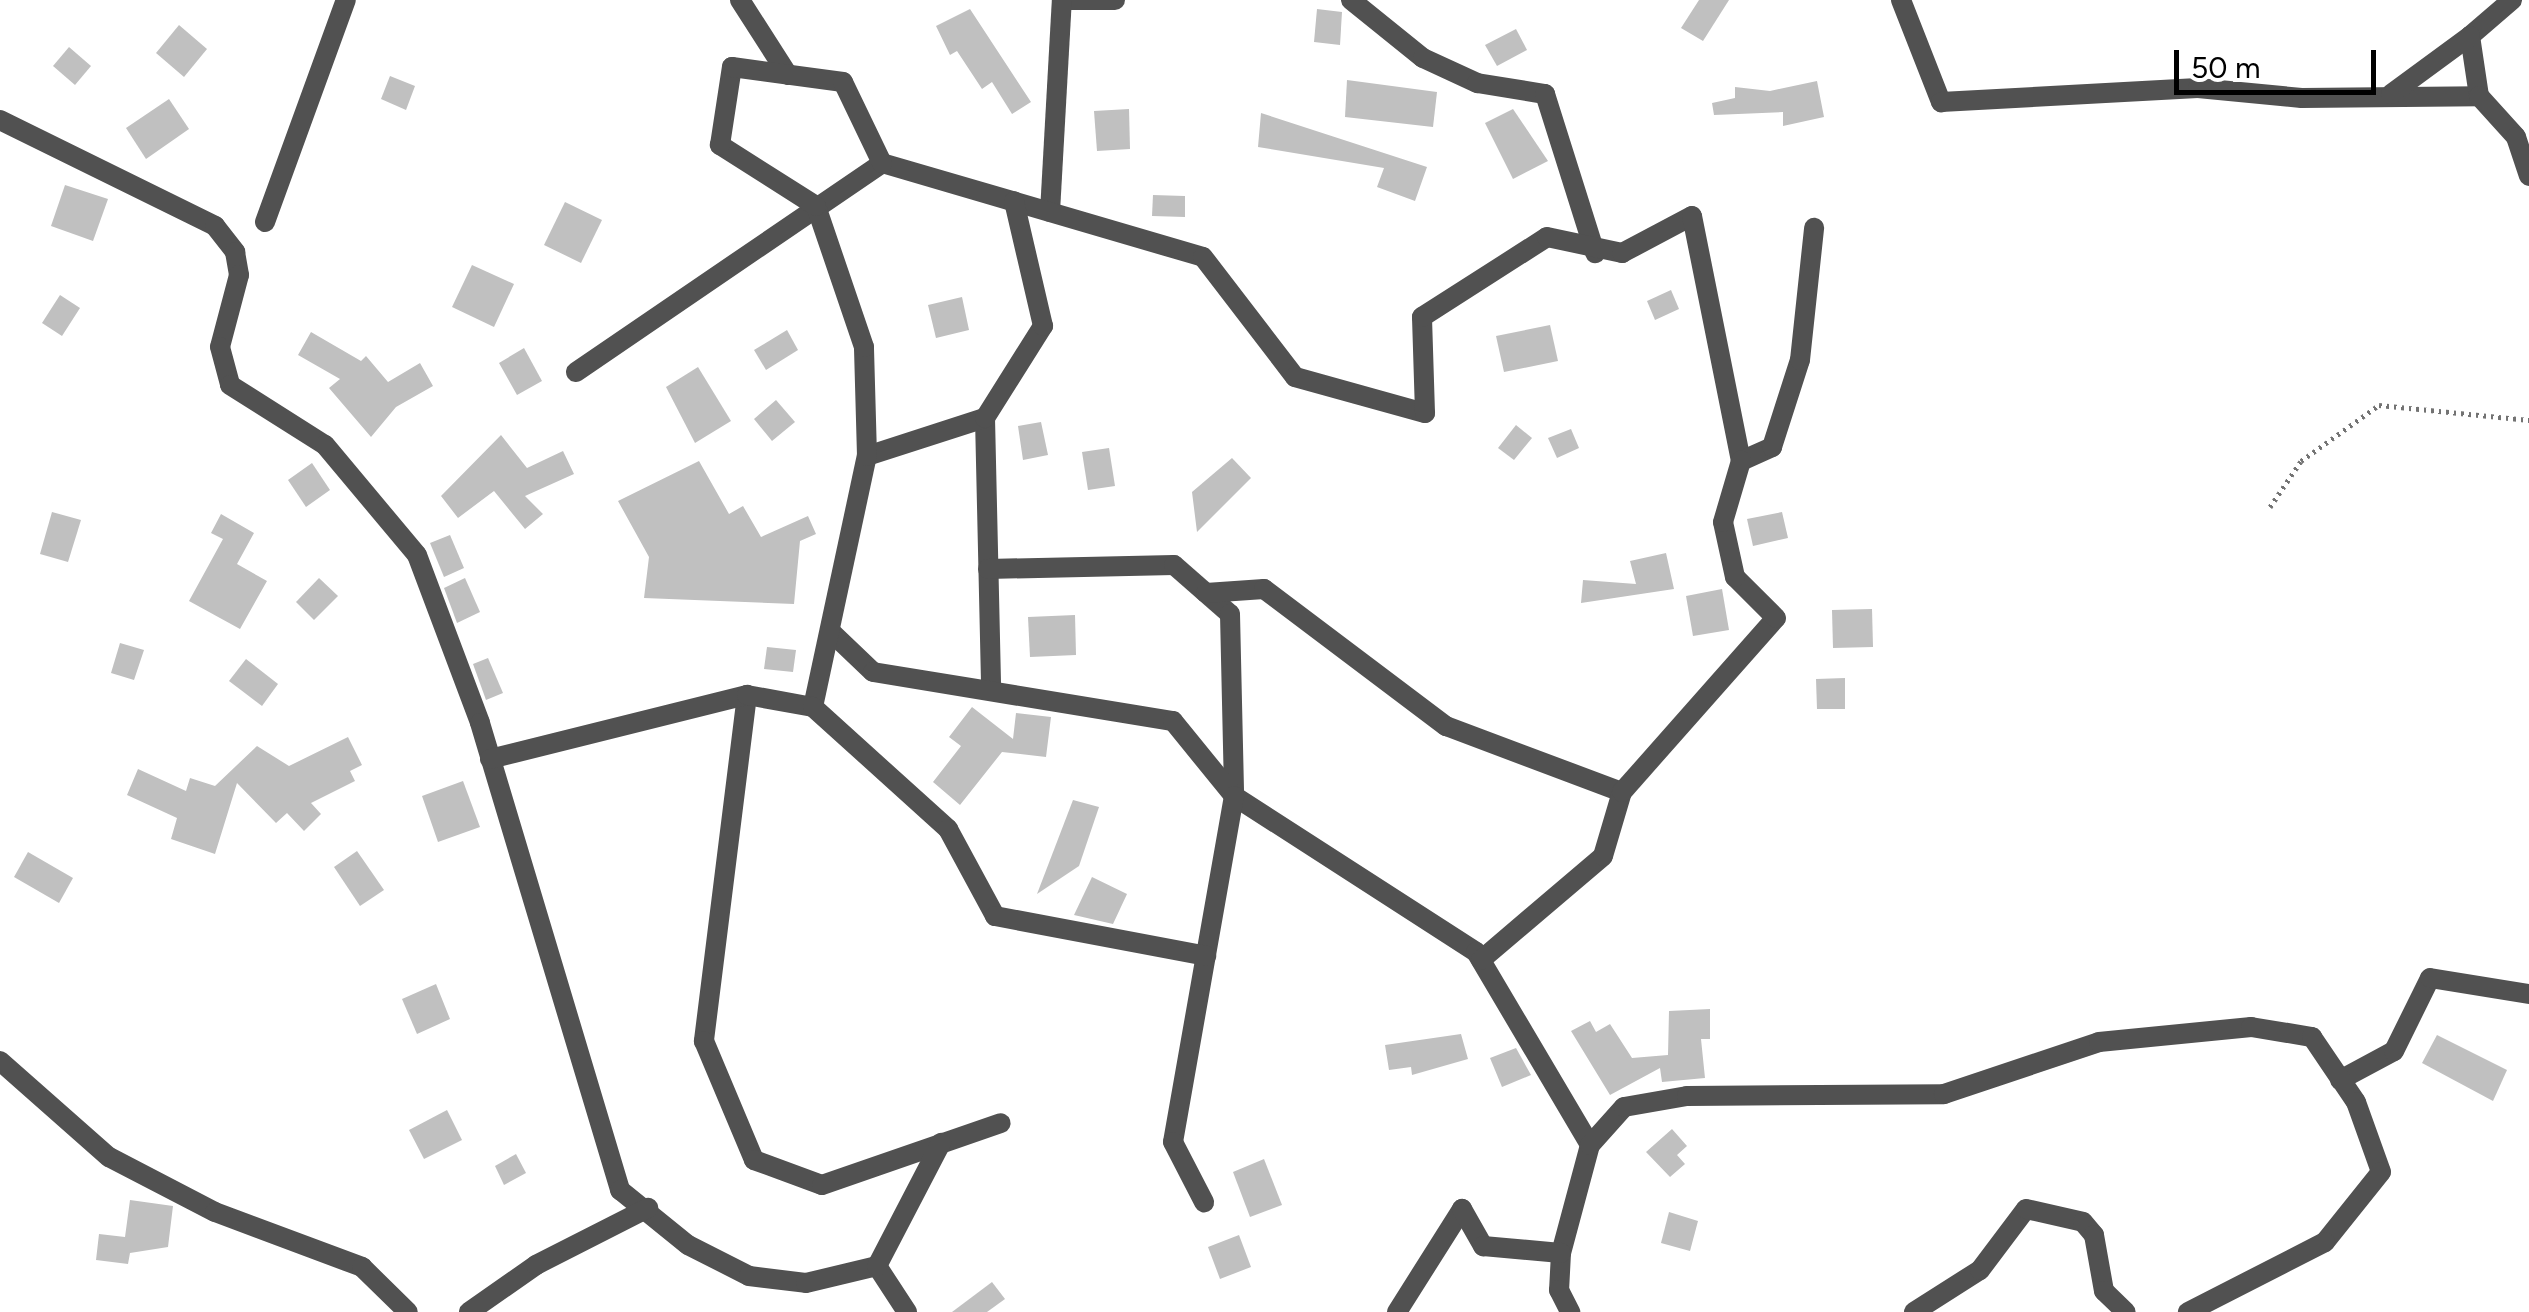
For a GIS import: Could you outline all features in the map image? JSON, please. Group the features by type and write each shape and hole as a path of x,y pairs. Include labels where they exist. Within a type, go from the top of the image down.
{"street":[{"path":"265,222 346,0"},
{"path":"740,0 788,75"},
{"path":"1050,212 1065,0 1116,0"},
{"path":"1351,0 1423,58 1477,83 1545,94 1595,253"},
{"path":"1901,0 1941,102 2198,88 2302,98 2479,96"},
{"path":"2391,94 2470,36 2500,5"},
{"path":"2470,36 2479,96 2516,137 2529,176"},
{"path":"813,707 867,456 864,348 816,206 720,146 732,67 842,82 882,163 1203,257 1295,377 1425,413 1422,317 1548,237 1595,253 1622,253 1692,216 1741,461 1723,522 1735,577 1776,618 1622,792 1603,856 1481,960"},
{"path":"0,120 215,226 235,252 238,274 220,367 241,396 346,464 416,555 490,759 620,1190 648,1208 688,1245 749,1276 806,1283 877,1266 941,1144"},
{"path":"576,372 882,163"},
{"path":"991,691 985,418 1043,326 1014,201"},
{"path":"1741,461 1772,446 1800,360 1814,228"},
{"path":"867,456 985,418"},
{"path":"988,570 1174,566 1230,614 1234,796 1173,1142 1204,1202"},
{"path":"1206,593 1264,589 1446,726 1622,792"},
{"path":"830,631 874,672 1173,721 1234,796 1481,960 1590,1145"},
{"path":"490,759 748,695 813,707 948,828 995,916 1206,956"},
{"path":"748,695 704,1041 716,1082 754,1160 822,1185 1001,1122"},
{"path":"2340,1080 2394,1052 2430,978 2529,994"},
{"path":"1570,1312 1559,1290 1561,1253 1590,1145 1624,1107 1687,1096 1944,1094 2099,1042 2186,1030 2294,1030 2312,1038 2340,1080 2372,1135 2380,1172 2325,1242 2188,1312"},
{"path":"0,1062 110,1157 216,1212 362,1267 408,1312"},
{"path":"469,1312 536,1265 648,1208"},
{"path":"1397,1312 1462,1209 1483,1246 1561,1253"},
{"path":"1914,1312 1980,1270 2026,1209 2083,1222 2094,1235 2104,1291 2126,1312"},
{"path":"877,1266 906,1312"}],"path":[{"path":"2270,507 2301,461 2379,405 2529,420"}],"building":[{"path":"1699,0 1729,0 1703,41 1681,28"},
{"path":"970,9 1031,102 1012,114 992,82 982,89 957,51 950,55 936,26"},
{"path":"1317,9 1342,12 1340,45 1314,42"},
{"path":"179,25 207,49 184,77 156,53"},
{"path":"1516,29 1527,50 1497,66 1485,45"},
{"path":"69,47 91,66 75,85 53,66"},
{"path":"390,76 415,86 406,110 381,99"},
{"path":"1347,80 1437,92 1433,127 1345,117"},
{"path":"1817,81 1824,117 1783,126 1783,112 1714,115 1712,103 1735,98 1735,87 1770,91"},
{"path":"169,99 189,129 146,159 126,128"},
{"path":"1129,109 1130,149 1097,151 1094,111"},
{"path":"1513,109 1548,161 1513,179 1485,123"},
{"path":"1261,113 1427,167 1415,201 1377,187 1384,168 1258,147"},
{"path":"65,185 108,199 93,241 51,226"},
{"path":"1153,195 1185,196 1185,217 1152,216"},
{"path":"565,202 602,220 581,263 544,245"},
{"path":"472,265 514,284 494,327 452,307"},
{"path":"1671,290 1679,309 1655,320 1647,301"},
{"path":"60,295 80,308 62,336 42,323"},
{"path":"962,297 969,330 936,338 928,305"},
{"path":"1550,325 1558,361 1504,372 1496,336"},
{"path":"787,330 798,350 766,370 754,350"},
{"path":"311,332 361,361 366,356 388,382 420,363 433,386 396,407 371,437 329,388 340,379 298,355"},
{"path":"524,348 542,381 517,395 499,363"},
{"path":"698,367 731,421 695,443 666,387"},
{"path":"776,400 795,422 772,441 754,419"},
{"path":"1041,422 1048,455 1023,460 1018,426"},
{"path":"1516,425 1532,438 1514,460 1498,448"},
{"path":"1571,429 1579,448 1557,458 1548,438"},
{"path":"501,435 527,468 563,451 574,474 525,496 543,514 525,529 494,491 458,518 441,496"},
{"path":"1109,448 1115,486 1088,490 1082,452"},
{"path":"1232,458 1251,478 1197,532 1192,492"},
{"path":"699,461 729,514 743,506 761,537 808,516 816,534 800,541 794,604 644,598 649,557 618,501"},
{"path":"312,463 330,490 306,507 288,480"},
{"path":"52,512 81,520 68,562 40,554"},
{"path":"1782,512 1788,538 1753,546 1747,519"},
{"path":"221,514 254,533 237,564 267,581 240,629 189,601 223,539 211,533"},
{"path":"450,535 464,568 444,577 430,543"},
{"path":"1666,553 1674,589 1581,603 1583,580 1636,584 1630,561"},
{"path":"319,578 338,596 314,620 296,602"},
{"path":"465,578 480,612 457,623 444,588"},
{"path":"1722,589 1729,630 1693,636 1686,596"},
{"path":"1872,609 1873,647 1833,648 1832,610"},
{"path":"1075,615 1076,655 1030,657 1028,617"},
{"path":"120,643 144,650 134,680 111,673"},
{"path":"767,647 796,650 793,672 764,669"},
{"path":"488,658 503,693 486,700 473,664"},
{"path":"246,659 278,684 262,706 229,681"},
{"path":"1845,678 1845,709 1817,709 1816,679"},
{"path":"972,707 1013,739 1016,713 1051,717 1046,757 1002,752 960,805 933,782 961,746 949,737"},
{"path":"348,737 362,765 350,771 355,781 311,803 321,814 304,831 287,813 276,823 237,783 215,854 171,839 177,818 127,795 138,769 186,791 190,778 215,786 257,746 289,766"},
{"path":"463,781 480,827 438,842 422,796"},
{"path":"1073,800 1099,807 1079,866 1037,894"},
{"path":"357,851 384,890 360,906 334,867"},
{"path":"28,852 73,878 59,903 14,877"},
{"path":"1092,877 1127,894 1113,924 1074,915"},
{"path":"436,984 450,1019 417,1034 402,999"},
{"path":"1710,1009 1710,1039 1701,1039 1705,1078 1662,1082 1660,1068 1610,1095 1571,1031 1590,1021 1596,1032 1610,1024 1632,1058 1668,1055 1669,1011"},
{"path":"1461,1034 1468,1059 1412,1075 1411,1067 1389,1070 1385,1045"},
{"path":"2437,1035 2507,1070 2493,1101 2422,1063"},
{"path":"1516,1048 1531,1075 1502,1087 1490,1058"},
{"path":"447,1110 462,1140 424,1159 409,1130"},
{"path":"1672,1129 1687,1146 1677,1155 1685,1164 1670,1177 1646,1152"},
{"path":"516,1154 526,1173 504,1185 495,1166"},
{"path":"1264,1159 1282,1205 1250,1217 1233,1172"},
{"path":"130,1200 173,1206 168,1247 130,1253 128,1264 96,1260 99,1234 125,1237"},
{"path":"1669,1212 1698,1221 1690,1251 1661,1243"},
{"path":"1239,1235 1251,1267 1220,1279 1208,1247"},
{"path":"992,1282 1005,1299 987,1312 952,1312"}]}
